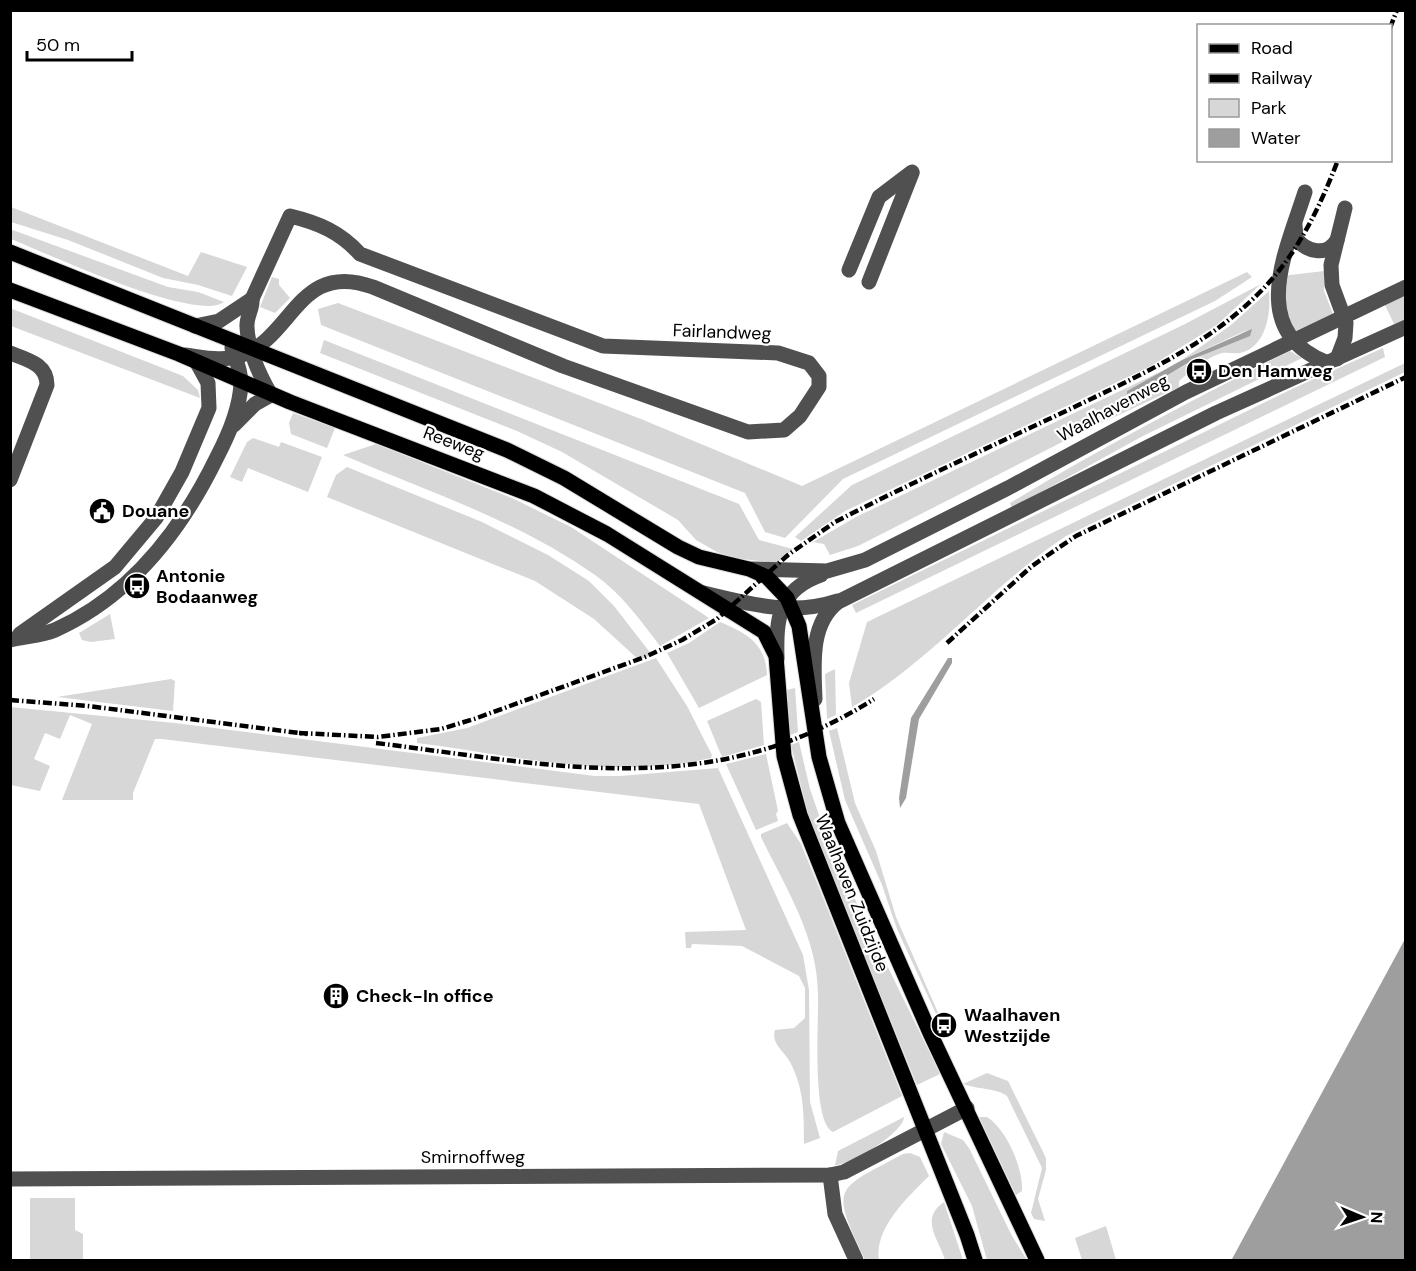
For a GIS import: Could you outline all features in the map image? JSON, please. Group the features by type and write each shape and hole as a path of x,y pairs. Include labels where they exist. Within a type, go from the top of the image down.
{"main road":[{"name":"Reeweg","path":"10,252 507,450 564,478 678,547 699,556 767,577 789,608"},
{"name":"Reeweg","path":"10,290 179,354 241,382 534,496 606,534 756,625 769,638"},
{"name":"Waalhaven Zuidzijde","path":"789,608 819,757 838,823 930,1034 967,1108 1036,1260"},
{"name":"Waalhaven Zuidzijde","path":"769,638 777,664 783,750 800,815 926,1129 975,1260"}],"street":[{"path":"849,270 879,197 912,172 869,282"},
{"path":"1332,361 1292,341 1285,330 1281,318 1280,272 1301,206 1295,234 1303,247 1322,251 1332,246 1337,240"},
{"path":"1332,361 1345,338 1344,316 1332,285 1331,266 1345,208"},
{"name":"Fairlandweg","path":"252,299 290,216 322,225 345,237 360,254 603,346 778,353 809,363 819,376 819,387 800,416 784,430 748,432 562,366 373,287 345,280 316,290 271,333"},
{"name":"Waalhavenweg","path":"814,575 841,568 903,541 1186,392 1406,287"},
{"path":"195,326 219,321 252,299 253,308 246,324 263,380 272,394 255,404 230,429"},
{"path":"1263,356 1275,338 1281,318"},
{"path":"827,607 1216,413 1406,327"},
{"path":"252,349 271,333"},
{"path":"271,333 273,350 277,358"},
{"path":"11,638 54,630 96,605 143,567 184,517 207,479 230,429 241,382 228,339"},
{"name":"Reeweg","path":"179,354 212,358 235,357 252,349"},
{"path":"10,353 39,366 47,376 47,385 10,480"},
{"path":"11,638 115,567 156,518 182,472 209,408 208,383 197,363"},
{"name":"Reeweg","path":"743,568 814,575"},
{"path":"789,608 796,588 814,575"},
{"name":"Reeweg","path":"703,593 789,608 827,607"},
{"name":"Waalhaven Zuidzijde","path":"819,757 815,723 815,660 819,629 827,607"},
{"name":"Waalhaven Zuidzijde","path":"777,664 777,629 789,608"},
{"path":"926,1129 967,1108"},
{"name":"Smirnoffweg","path":"10,1179 830,1175 844,1172 926,1129"},
{"path":"830,1175 835,1214 856,1260"}],"green space":[{"path":"11,207 188,276 201,252 247,267 232,296 198,285 163,278 68,240 11,222"},
{"path":"10,229 168,287 198,292 224,302 208,306 184,303 120,284 11,239"},
{"path":"1324,271 1324,291 1333,314 1293,332 1284,306 1282,276"},
{"path":"1247,272 1252,277 1215,301 843,479 785,538 765,532 745,493 321,325 318,309 338,303 641,419 802,486"},
{"path":"272,277 279,279 279,285 290,298 275,313 260,307"},
{"path":"1261,284 1218,324 1151,366 845,511 801,541 795,537 852,485 1185,324"},
{"path":"1269,291 1269,309 1265,328 1256,344 1249,349 1240,353 1222,353 1210,358 1179,381 1179,387 1080,433 858,546 830,555 824,544 813,542 856,517 1164,370 1127,391 1131,396 1249,329 1182,360 1231,325"},
{"path":"1405,295 1405,319 1394,324 1385,305"},
{"path":"10,308 183,376 198,390 200,398 11,326"},
{"path":"324,340 739,504 759,540 793,549 777,563 733,558 717,552 696,540 678,520 562,452 517,431 320,353"},
{"path":"1383,348 1385,357 856,613 852,605 1294,388"},
{"path":"1290,351 1302,358 1143,436 1012,508 1010,503 1079,463 1184,405"},
{"path":"1405,363 1405,372 1066,536 1011,578 909,668 852,707 849,683 867,622"},
{"path":"293,413 335,428 327,448 291,434 289,423"},
{"path":"253,438 279,447 281,442 322,457 308,492 248,468 242,482 230,477 247,442"},
{"path":"376,444 512,498 571,527 709,618 660,646 613,590 566,556 505,523 343,455"},
{"path":"347,467 482,522 548,555 589,581 614,606 652,655 639,660 594,619 535,581 327,497 336,475"},
{"path":"110,614 115,639 91,642 82,640 79,633"},
{"path":"720,622 753,641 763,655 767,675 699,708 667,653 689,643"},
{"path":"656,658 687,706 712,755 711,758 675,764 601,767 564,764 417,743 417,738 467,728"},
{"path":"835,669 836,715 827,719 825,674"},
{"path":"171,679 175,681 173,711 57,697"},
{"path":"795,688 798,732 788,736 787,690"},
{"path":"756,699 761,702 764,745 722,757 707,721"},
{"path":"10,707 175,723 595,776 718,768 803,955 809,990 810,1102 820,1138 804,1144 801,1091 795,1072 778,1047 774,1035 775,1030 794,1028 805,1018 805,988 799,976 742,946 692,944 691,948 686,948 685,932 746,930 699,804 162,739 155,739 133,793 133,800 62,800 92,724 70,715 60,739 45,733 34,759 50,766 40,791 11,785"},
{"path":"837,728 855,803 876,851 896,917 939,1015 937,1016 897,929 882,885 845,800 829,731"},
{"path":"799,742 810,789 831,850 940,1074 917,1085 810,822 791,745"},
{"path":"766,754 778,821 756,830 726,764"},
{"path":"787,823 801,844 902,1096 833,1132 826,1124 819,1091 817,974 812,953 790,894 761,837 761,834"},
{"path":"987,1073 1008,1081 1046,1158 1046,1170 1038,1199 1045,1221 1034,1219 1031,1213 1042,1168 1007,1096 998,1091 963,1084"},
{"path":"904,1117 895,1131 875,1147 852,1160 835,1165 838,1151"},
{"path":"979,1117 987,1117 994,1123 1012,1150 1022,1182 1022,1191 1016,1195"},
{"path":"944,1132 963,1140 969,1148 1012,1236 1027,1260 987,1260 972,1206 941,1144"},
{"path":"910,1153 920,1157 929,1176 903,1203 887,1225 879,1248 879,1260 865,1260 847,1217 844,1204 845,1193 851,1184 863,1176 903,1154"},
{"path":"30,1198 75,1198 75,1230 83,1234 83,1260 30,1260"},
{"path":"944,1202 963,1260 945,1260 933,1230 933,1215"},
{"path":"1106,1226 1116,1260 1082,1260 1075,1238"}],"water":[{"path":"1252,329 1250,336 1198,357 1131,397 1127,395 1127,391 1182,360"},
{"path":"948,658 952,658 952,663 919,719 906,798 900,808 899,798 911,718"},
{"path":"1405,939 1405,1260 1223,1260 1232,1259"}],"railway":[{"path":"1392,24 1397,10"},
{"path":"299,733 378,737 441,729 645,657 682,640 717,619 788,555 835,522 1144,373 1217,329 1260,292 1285,263 1315,214 1337,162"},
{"path":"947,643 1032,566 1076,536 1406,377"},
{"path":"376,743 569,766 630,768 691,764 752,753 813,732 874,699"},
{"path":"10,700 88,706 307,734"}],"place":[{"name":"Den Hamweg","path":"1199,371"},
{"name":"Douane","path":"102,511"},
{"name":"Antonie Bodaanweg","path":"137,586"},
{"name":"Check-In office","path":"336,996"},
{"name":"Waalhaven Westzijde","path":"944,1025"}]}
